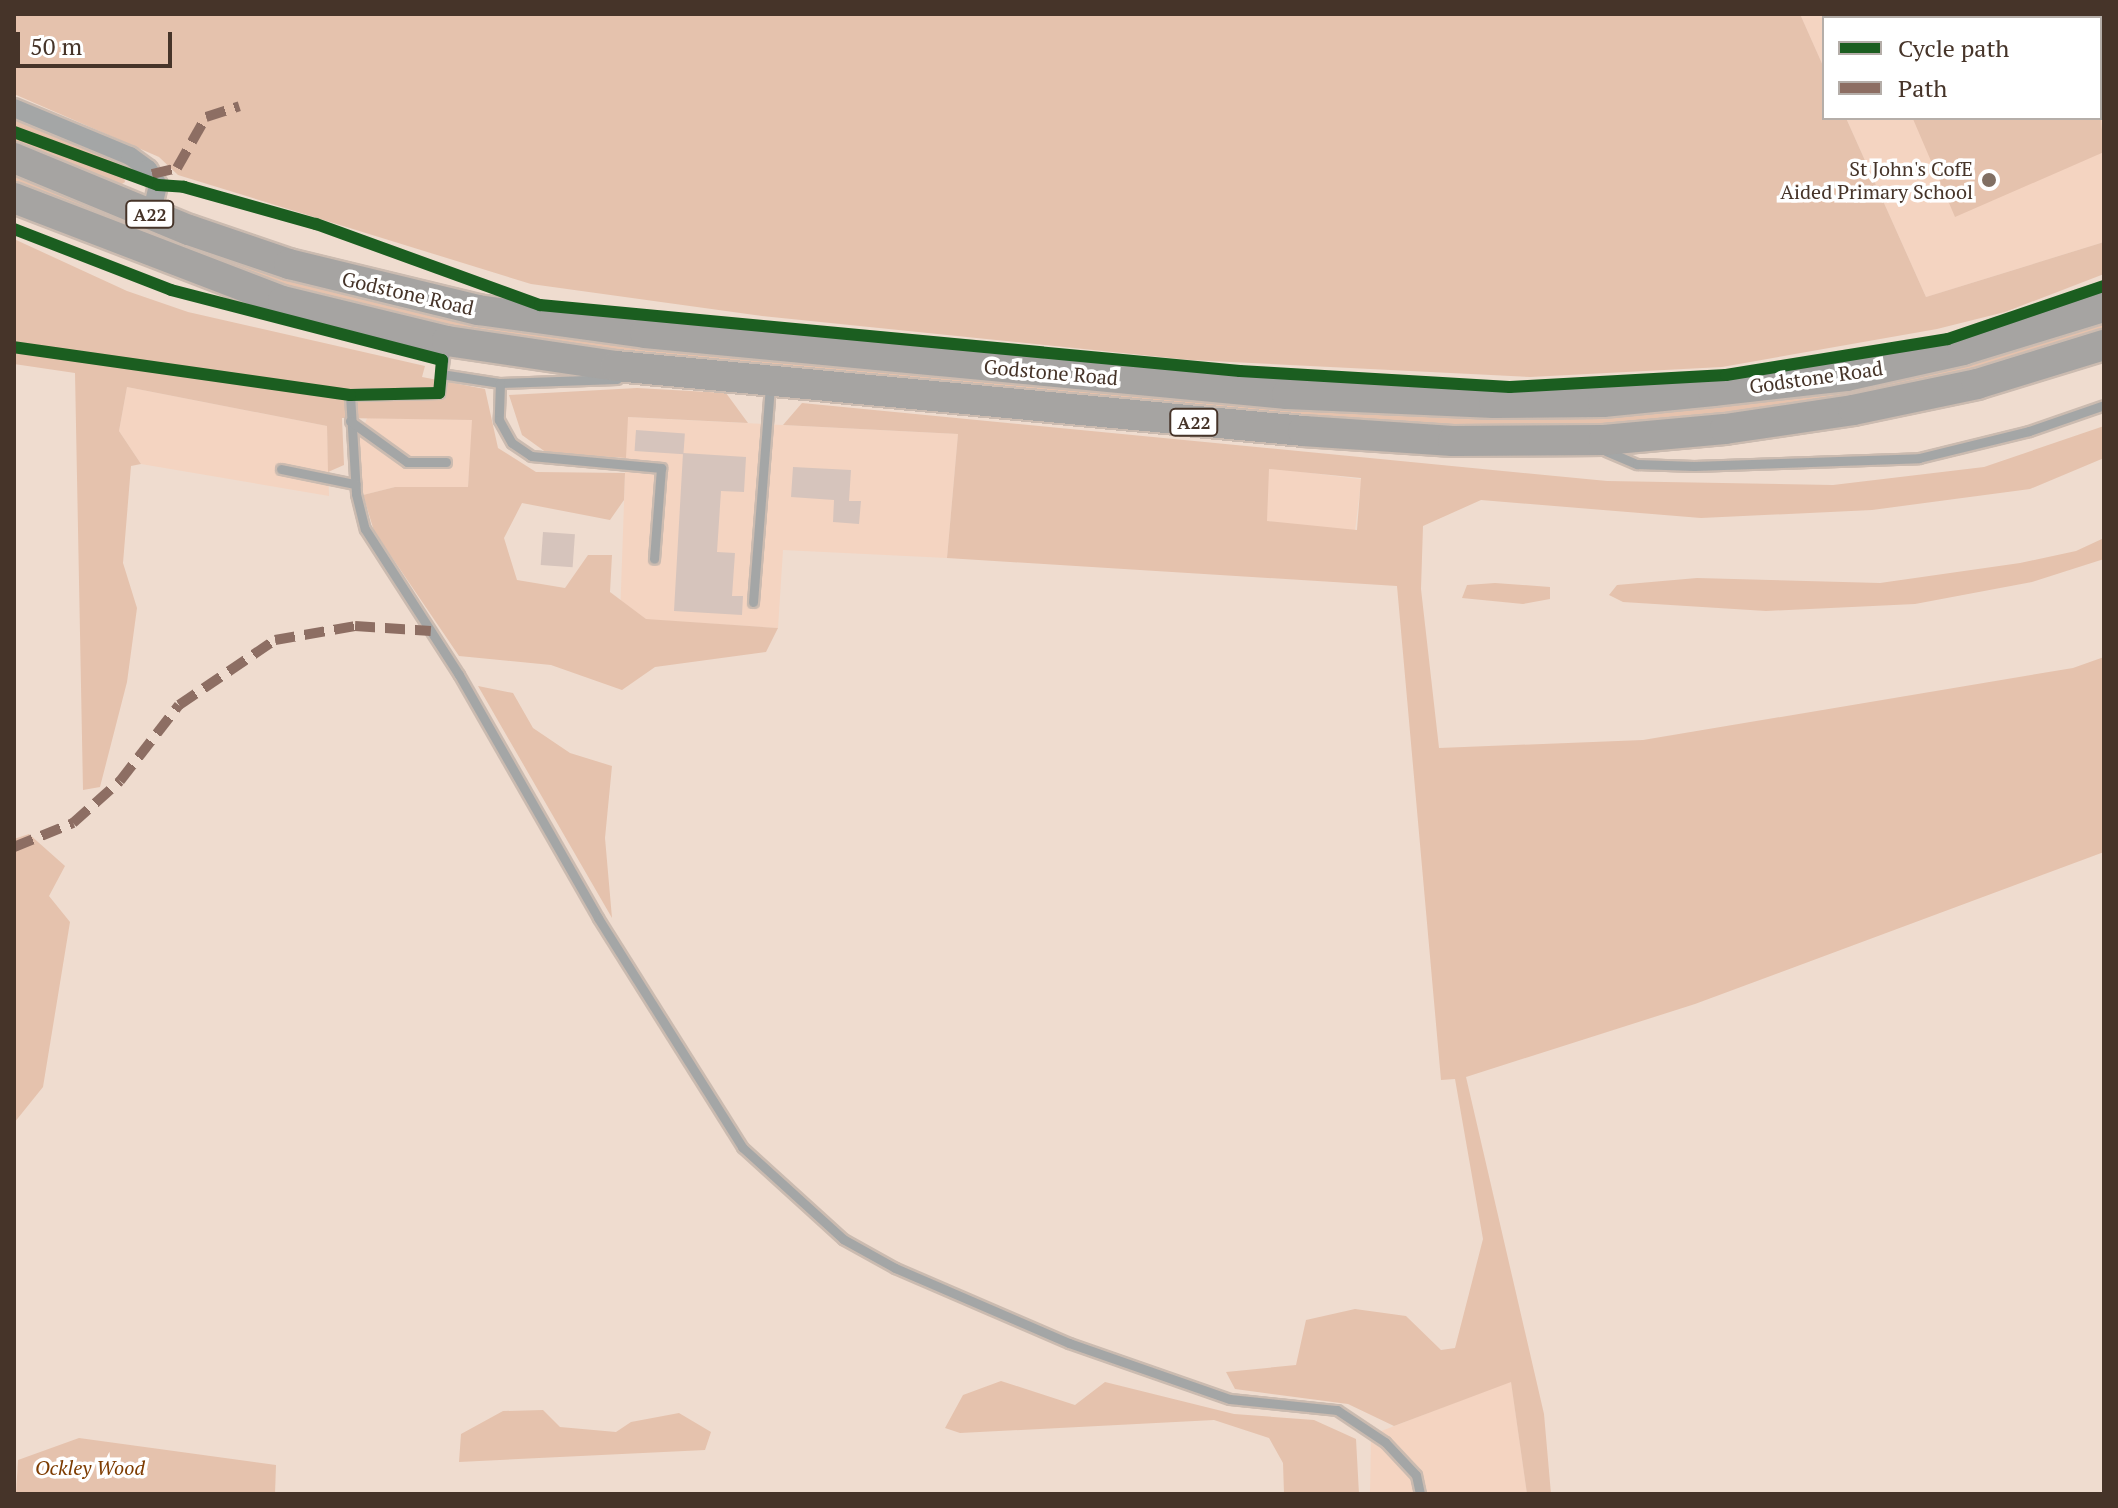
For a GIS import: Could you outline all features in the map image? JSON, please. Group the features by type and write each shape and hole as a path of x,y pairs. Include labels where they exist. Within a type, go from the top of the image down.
{"highway":[{"name":"Godstone Road","path":"14,158 151,215 289,264 478,310 661,334 1303,395 1525,403 1603,402 1728,389 1846,376 1963,350 2104,307"},
{"name":"Godstone Road","path":"14,198 283,301 447,341 660,370 1303,431 1453,441 1582,440 1725,429 1853,410 1977,384 2104,345"}],"street":[{"path":"14,108 130,156 148,169 158,185 151,215"}],"lane":[{"path":"447,341 439,393 350,395 355,484 365,529 459,675 598,918 742,1147 795,1200 843,1239 895,1268 1069,1343 1230,1399 1337,1410 1385,1442 1416,1475 1420,1494"},
{"path":"441,374 500,383 567,384 660,370"},
{"path":"753,602 771,381"},
{"path":"500,383 499,420 512,443 531,456 661,468 654,559"},
{"path":"1582,440 1637,464 1816,466 1919,458 2029,431 2104,405"},
{"path":"350,421 407,462 446,462"},
{"path":"281,469 355,484"}],"shaded area":[{"name":"St John's CofE Aided Primary School","path":"1800,14 2104,14 2104,242 1926,297 1847,120 2102,120 2102,16 1822,16 1822,64"},
{"path":"127,387 327,426 329,496 141,464 119,431"},
{"path":"627,417 958,434 947,558 783,550 778,628 620,618"},
{"path":"367,418 473,420 468,487 395,487 363,495 358,442"},
{"path":"1269,468 1361,479 1355,532 1263,521"},
{"path":"1511,1381 1527,1494 1370,1494 1371,1435"}],"green space":[{"path":"14,14 1800,14 1822,64 1822,120 1847,120 1926,297 2104,242 2104,274 2005,312 1937,329 1722,367 1530,377 1190,360 762,316 531,284 178,175 159,157 14,94"},
{"path":"14,119 110,158 122,166 125,182 114,189 14,147"},
{"path":"1913,120 2101,120 2104,152 1955,217"},
{"path":"14,173 223,255 370,301 457,320 1616,414 2104,317 2104,333 1974,375 1726,418 1469,429 1338,419 658,360 398,318 313,295 93,215 14,181"},
{"path":"14,239 127,291 188,312 425,366 422,377 485,389 498,448 536,472 625,473 624,500 610,520 522,503 504,538 517,580 565,588 588,555 612,555 610,592 646,619 778,628 766,652 655,667 622,690 551,665 459,656 374,531 363,495 395,487 468,487 472,420 342,418 344,465 328,472 327,426 127,387 119,431 141,464 131,466 123,563 137,608 127,682 100,787 83,790 75,373 14,364"},
{"path":"637,388 726,393 748,423 628,417 626,458 547,453 522,435 509,395"},
{"path":"802,403 1607,481 1833,485 1984,467 2104,426 2104,458 2030,489 1872,510 1701,518 1481,500 1423,526 1421,589 1439,748 1643,740 2073,668 2104,657 2104,852 1695,1004 1466,1077 1544,1414 1551,1494 1527,1494 1511,1382 1394,1426 1348,1404 1235,1389 1226,1372 1296,1365 1306,1320 1355,1309 1406,1316 1441,1350 1455,1348 1483,1239 1455,1079 1441,1080 1397,586 947,558 958,434 783,425","holes":["1269,469 1361,478 1357,530 1267,521"]},
{"path":"2104,538 2104,559 2032,582 1915,604 1766,611 1623,602 1609,595 1617,585 1697,578 1880,583 2020,563 2076,551"},
{"path":"1495,583 1550,587 1550,599 1523,604 1462,598 1467,585"},
{"path":"478,686 513,693 533,728 570,753 612,766 605,838 612,918"},
{"path":"29,834 65,866 49,896 70,922 43,1087 14,1123 14,839"},
{"path":"1001,1381 1075,1405 1105,1382 1234,1414 1314,1420 1356,1439 1359,1494 1284,1494 1283,1463 1269,1438 1214,1420 960,1433 945,1428 963,1395"},
{"path":"543,1410 560,1427 616,1432 631,1422 679,1413 711,1432 705,1450 459,1462 461,1434 503,1411"},
{"name":"Ockley Wood","path":"79,1438 276,1465 275,1494 16,1494 18,1460"}],"building":[{"path":"636,430 685,433 683,454 635,451"},
{"path":"683,453 746,457 744,492 721,491 717,552 735,553 732,596 743,596 742,615 674,611"},
{"path":"793,467 851,470 849,501 861,501 859,524 833,522 834,500 791,497"},
{"path":"543,532 575,534 573,567 541,565"}],"marked path":[{"path":"152,174 177,168 206,117 239,106"},
{"path":"14,847 73,823 120,781 179,705 275,640 355,626 431,631"}],"cycle path":[{"path":"14,132 158,185 184,187 316,224 540,305 1240,371 1510,387 1726,375 1948,339 2104,286"},
{"path":"14,229 171,290 442,360 439,393 350,395 14,347"}],"place":[{"name":"St John's CofE Aided Primary School","path":"1989,180"}]}
